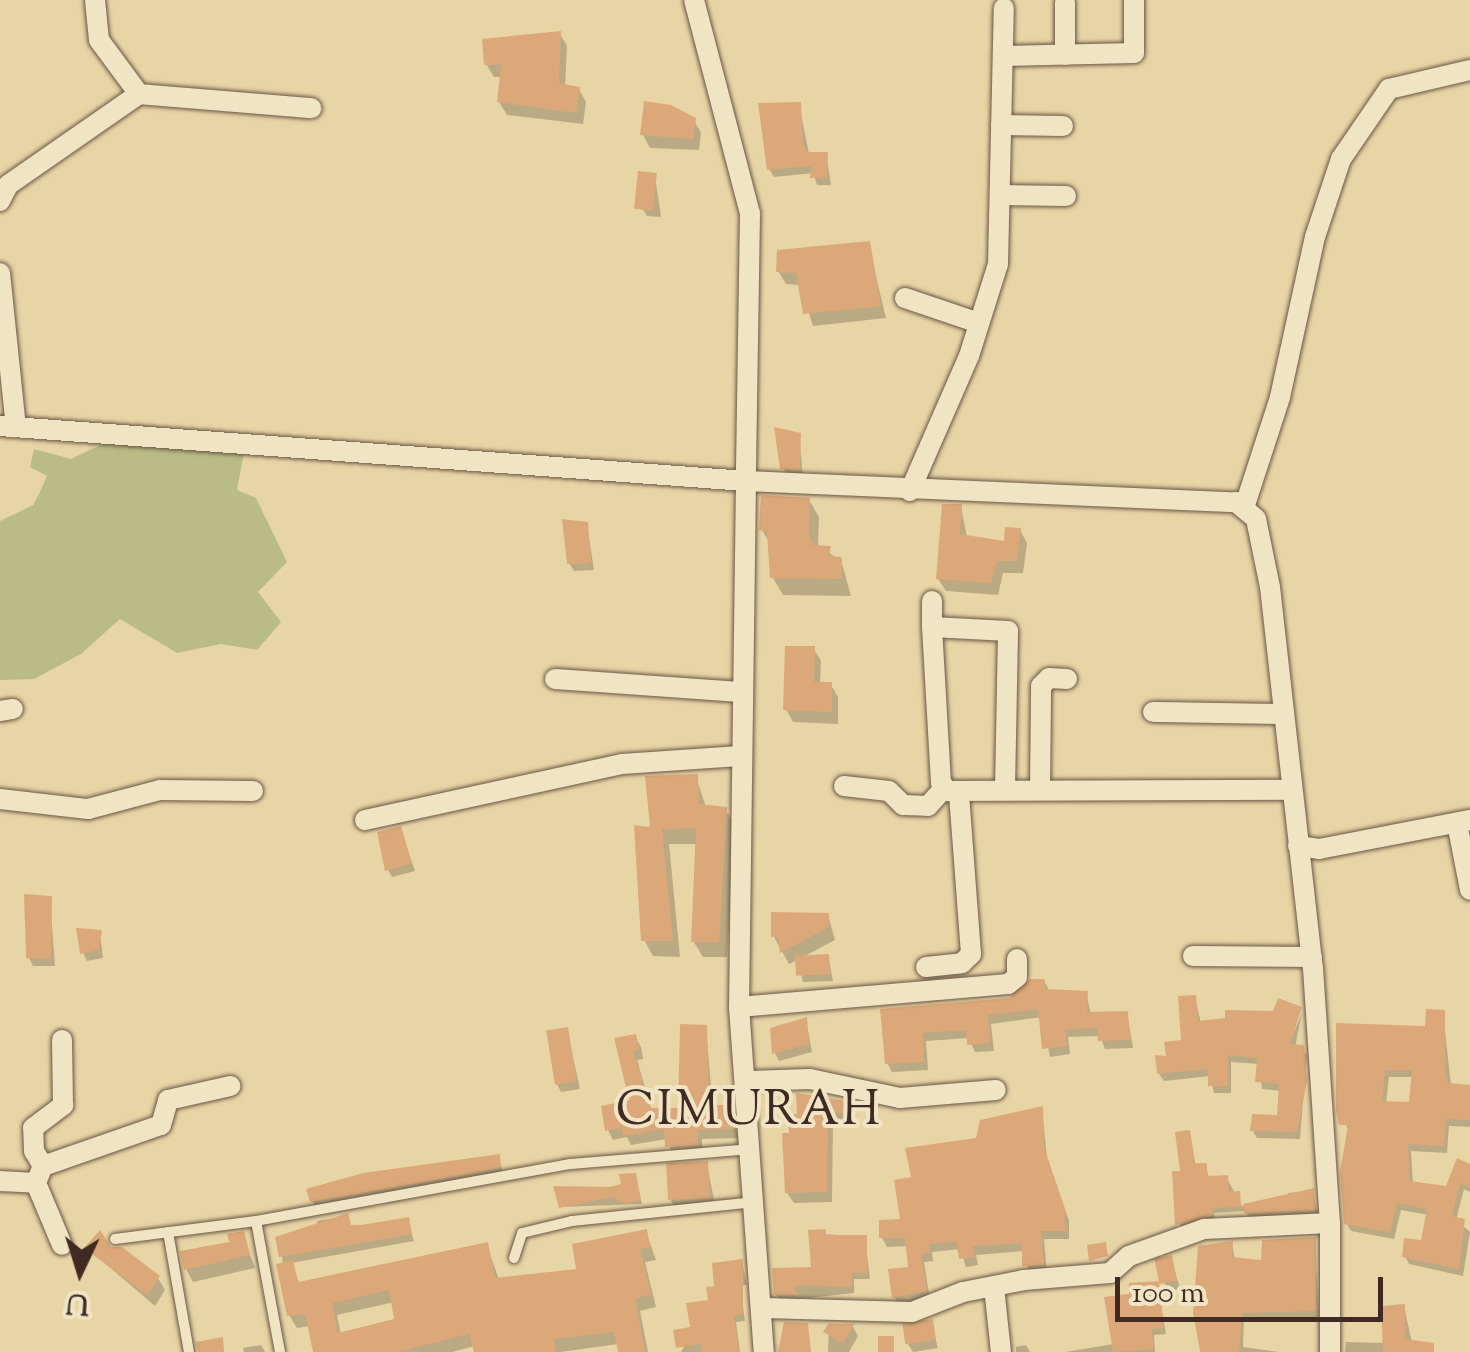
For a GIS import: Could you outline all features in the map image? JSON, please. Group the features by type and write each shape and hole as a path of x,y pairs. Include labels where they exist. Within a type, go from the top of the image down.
{"street":[{"path":"95,0 99,40 140,94"},
{"path":"694,0 750,214 739,1007 754,1148 764,1352"},
{"path":"1002,56 1134,54 1134,0"},
{"path":"1065,2 1065,55"},
{"path":"910,491 980,323 998,264 1004,8"},
{"path":"1244,505 1280,397 1316,237 1341,159 1389,89 1470,70"},
{"path":"0,201 8,185 140,94 311,108"},
{"path":"1001,126 1063,126"},
{"path":"1000,195 1066,196"},
{"path":"0,273 8,426 746,481 1244,505"},
{"path":"904,298 980,323"},
{"path":"1244,505 1260,528 1312,957 1330,1223 1330,1352"},
{"path":"926,967 962,963 971,954 932,600"},
{"path":"932,627 1008,632 1004,790"},
{"path":"1040,790 1040,686 1049,678 1067,680"},
{"path":"555,679 741,692"},
{"path":"1153,712 1284,714"},
{"path":"365,820 622,764 740,756"},
{"path":"844,786 889,791 903,804 928,806 951,791 1291,790"},
{"path":"0,799 104,808 160,790 252,791"},
{"path":"1298,846 1319,849 1464,821 1470,890"},
{"path":"1193,956 1312,957"},
{"path":"739,1007 1008,984 1018,977 1017,958"},
{"path":"62,1040 63,1105 33,1128 40,1175 62,1245"},
{"path":"749,1081 810,1079 900,1098 996,1090"},
{"path":"0,1181 40,1175 161,1125 168,1100 230,1086"},
{"path":"763,1308 898,1314 994,1287 1110,1273 1129,1256 1204,1229 1330,1223"},
{"path":"994,1287 1002,1352"}],"lane":[{"path":"115,1238 256,1221 570,1164 754,1148"},
{"path":"514,1258 522,1233 572,1220 756,1202"},
{"path":"256,1221 280,1352"},
{"path":"168,1232 189,1352"}],"green space":[{"path":"109,441 244,452 237,490 256,498 287,562 258,592 281,622 257,650 221,644 177,653 120,619 81,654 34,679 0,680 0,521 33,505 39,494 47,476 30,467 34,449 71,459"}],"building":[{"path":"561,31 559,83 580,87 576,113 497,102 501,65 484,65 482,39"},
{"path":"644,101 671,105 696,118 693,139 640,135"},
{"path":"801,102 803,144 807,152 828,152 827,178 810,178 811,166 767,170 758,103"},
{"path":"638,171 657,173 653,211 634,209"},
{"path":"870,241 881,306 803,314 796,273 776,272 777,250"},
{"path":"774,427 801,433 800,470 780,469"},
{"path":"761,495 810,498 809,535 813,545 831,546 829,556 842,557 842,579 770,578 767,532 759,530"},
{"path":"942,504 962,504 960,534 1004,541 1005,527 1021,528 1017,561 997,561 991,583 936,579"},
{"path":"562,519 588,522 591,563 567,564"},
{"path":"785,646 815,646 814,682 832,682 832,712 783,710"},
{"path":"698,774 699,804 727,807 719,942 691,942 696,828 662,829 673,941 641,941 634,825 650,827 645,776"},
{"path":"401,826 412,863 385,871 377,832"},
{"path":"24,894 52,896 51,959 26,958"},
{"path":"771,912 829,913 829,927 780,953 778,937 771,937"},
{"path":"76,928 102,930 99,950 80,954"},
{"path":"829,954 830,974 796,976 795,956"},
{"path":"1030,979 1045,979 1045,989 1088,991 1087,1012 1128,1011 1130,1040 1098,1041 1097,1028 1065,1029 1067,1046 1042,1049 1038,1009 988,1015 990,1043 967,1045 966,1030 923,1033 924,1062 885,1064 880,1009 1009,998"},
{"path":"1196,995 1198,1021 1225,1018 1225,1010 1273,1011 1278,998 1302,1007 1290,1044 1304,1045 1307,1081 1297,1132 1250,1131 1252,1114 1277,1115 1279,1084 1255,1082 1257,1058 1228,1055 1228,1086 1208,1086 1208,1069 1157,1074 1155,1055 1166,1056 1164,1042 1181,1040 1178,996"},
{"path":"1426,1009 1445,1010 1448,1083 1470,1085 1470,1120 1446,1119 1444,1146 1408,1144 1410,1181 1446,1186 1457,1158 1470,1164 1470,1187 1460,1183 1452,1216 1465,1219 1459,1269 1402,1257 1404,1238 1421,1240 1427,1209 1397,1203 1390,1232 1344,1224 1340,1172 1348,1125 1339,1125 1336,1109 1336,1023 1425,1026","holes":["1385,1070 1412,1070 1409,1102 1382,1101"]},
{"path":"807,1017 809,1044 772,1054 770,1028"},
{"path":"680,1024 707,1025 709,1105 732,1105 734,1129 698,1130 698,1145 665,1147 664,1129 623,1136 622,1128 605,1131 601,1106 629,1100 614,1038 636,1034 639,1050 633,1051 651,1108 678,1108"},
{"path":"568,1027 577,1081 555,1085 546,1030"},
{"path":"796,1093 846,1101 846,1113 828,1112 827,1192 785,1193 782,1133 789,1133 788,1114 797,1114"},
{"path":"1043,1106 1044,1147 1065,1209 1065,1231 1041,1231 1044,1265 1022,1266 1022,1243 973,1246 975,1257 959,1259 956,1241 929,1244 930,1253 921,1254 927,1291 892,1298 888,1269 908,1267 905,1238 879,1238 879,1220 900,1219 894,1180 911,1177 905,1148 976,1138 980,1120"},
{"path":"1190,1130 1195,1163 1207,1163 1207,1176 1228,1175 1229,1192 1240,1191 1241,1207 1213,1208 1214,1215 1175,1225 1172,1171 1180,1171 1175,1132"},
{"path":"500,1154 501,1168 310,1202 306,1189 363,1173"},
{"path":"708,1161 710,1198 668,1200 666,1163"},
{"path":"636,1173 641,1200 626,1204 612,1197 559,1208 553,1186 609,1187 621,1184 619,1174"},
{"path":"1314,1188 1315,1210 1244,1213 1243,1204"},
{"path":"348,1213 351,1225 409,1217 412,1234 279,1257 275,1237"},
{"path":"647,1229 650,1247 640,1249 651,1294 635,1299 645,1352 618,1352 614,1332 554,1339 556,1352 474,1352 469,1334 398,1352 313,1352 305,1314 287,1316 276,1264 293,1260 298,1282 488,1242 495,1278 576,1269 572,1244","holes":["389,1290 394,1319 338,1333 332,1303"]},
{"path":"826,1229 826,1235 867,1235 867,1273 852,1273 852,1287 800,1285 793,1288 800,1295 774,1295 772,1268 811,1267 808,1230"},
{"path":"100,1230 111,1247 122,1247 160,1276 147,1295 84,1248"},
{"path":"244,1231 250,1255 184,1270 180,1251 229,1242 227,1234"},
{"path":"1316,1237 1316,1311 1242,1313 1239,1352 1200,1352 1193,1312 1198,1246 1233,1241 1232,1257 1261,1260 1262,1240"},
{"path":"1106,1242 1108,1256 1089,1261 1087,1245"},
{"path":"1172,1255 1177,1281 1159,1284 1154,1258"},
{"path":"743,1259 743,1314 734,1316 739,1352 702,1352 701,1344 676,1348 673,1330 690,1327 686,1303 708,1300 706,1287 714,1286 712,1263"},
{"path":"1159,1281 1164,1328 1152,1329 1153,1349 1113,1352 1104,1297 1129,1294 1129,1283"},
{"path":"1405,1304 1405,1339 1434,1343 1434,1352 1383,1352 1381,1306"},
{"path":"933,1319 936,1340 905,1344 902,1323"},
{"path":"784,1322 808,1323 811,1352 778,1352"},
{"path":"828,1324 854,1324 843,1343 823,1332"},
{"path":"878,1336 894,1336 894,1352 878,1352"},
{"path":"223,1337 224,1352 198,1352 196,1342"}],"district":[{"name":"CIMURAH","path":"749,1113"}]}
